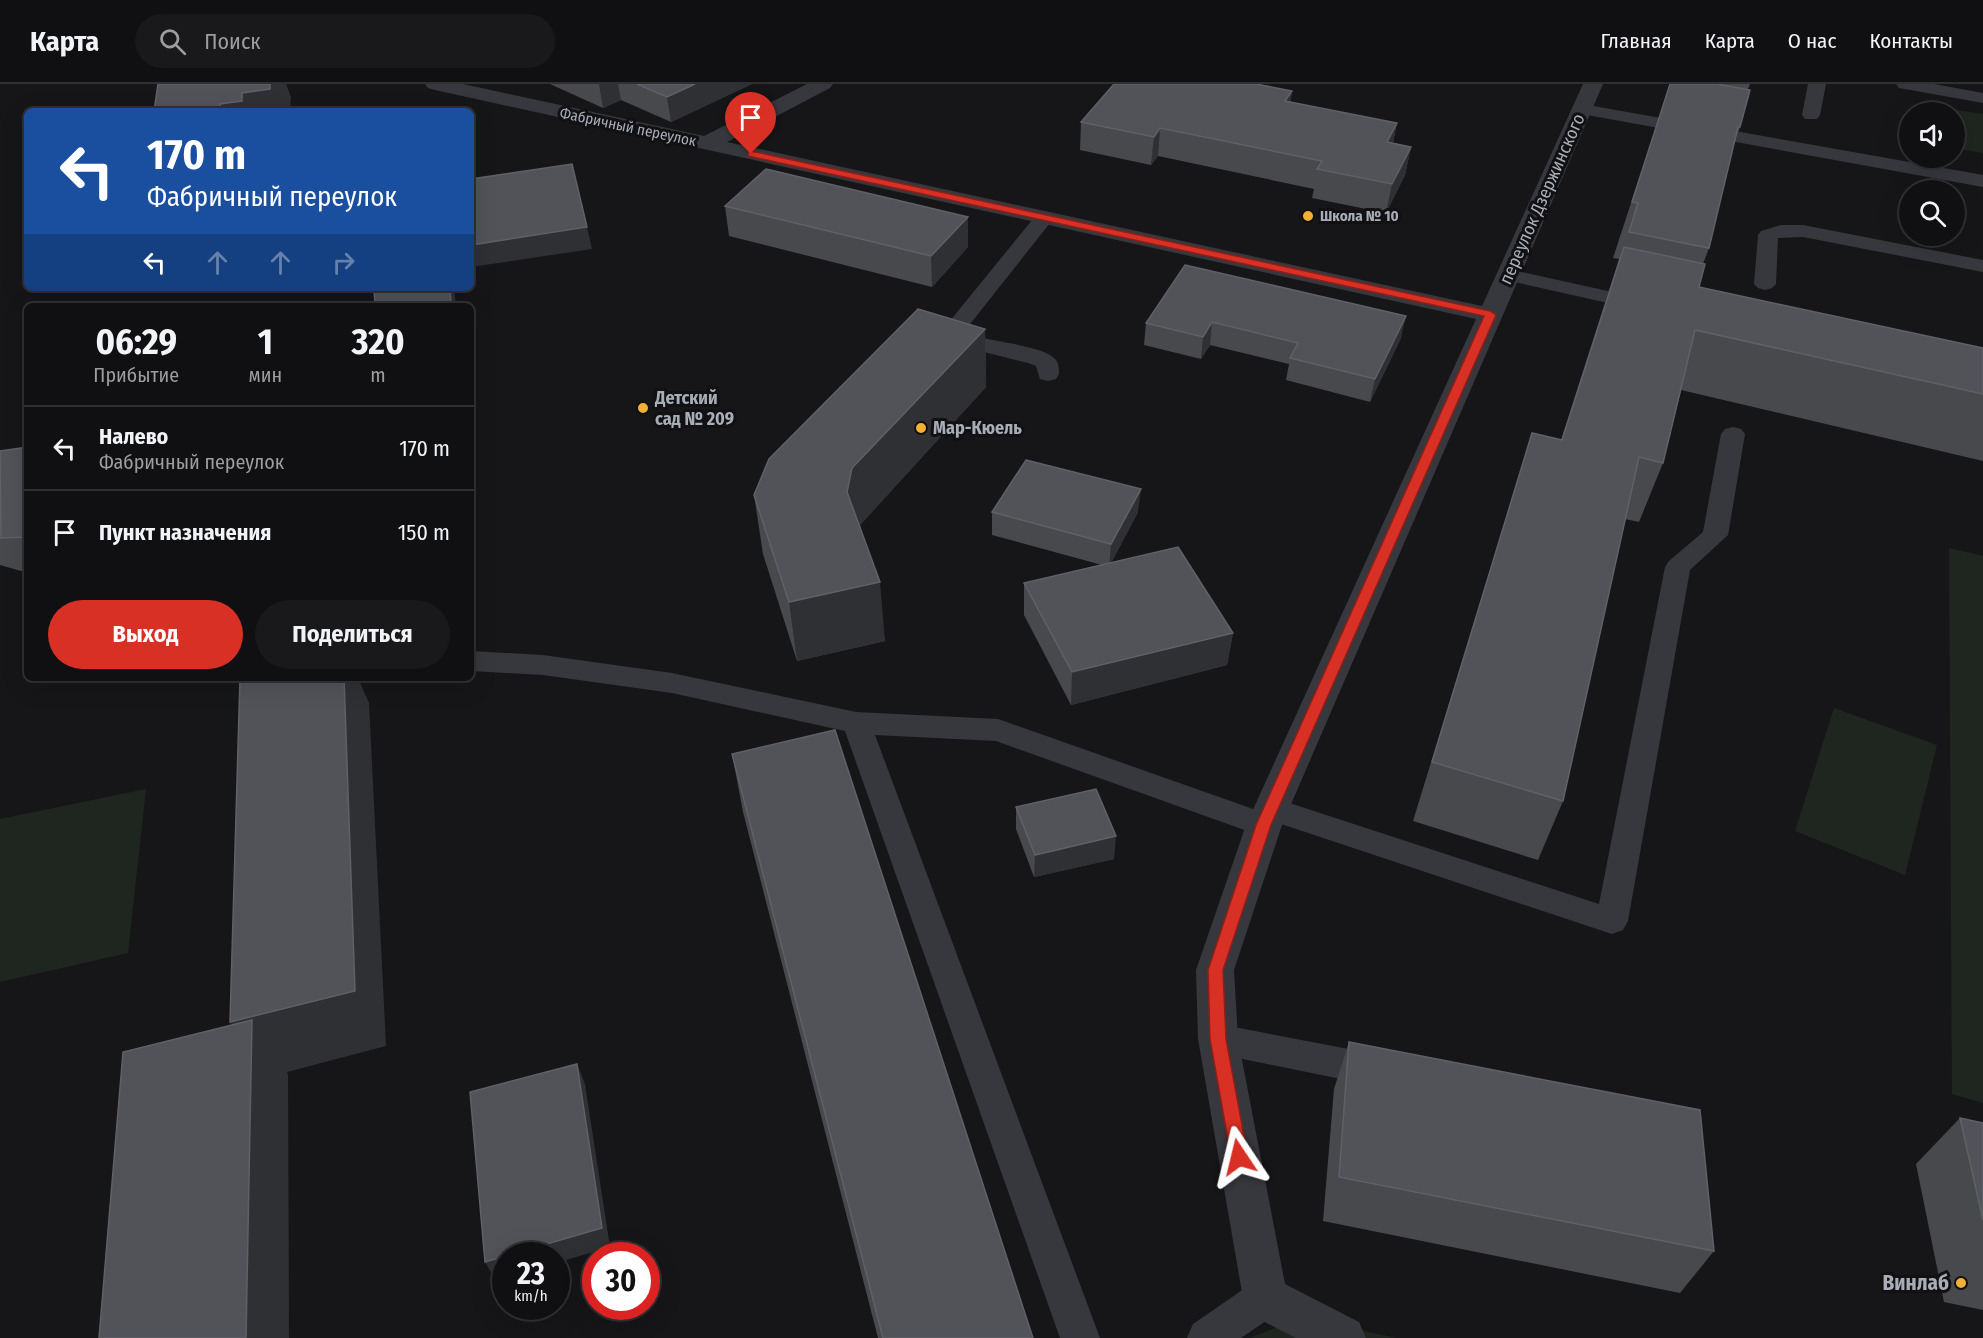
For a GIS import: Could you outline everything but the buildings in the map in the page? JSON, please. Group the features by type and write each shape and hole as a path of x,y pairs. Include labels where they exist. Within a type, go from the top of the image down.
{"street":[{"name":"Фабричный переулок","path":"435,84 1490,315"},
{"path":"706,144 823,84"},
{"name":"переулок Дзержинского","path":"1265,1298 1218,1039 1215,970 1267,817 1587,96"},
{"path":"1265,1298 1343,1338"}],"lane":[{"path":"1811,115 1817,84"},
{"path":"1905,84 1983,98"},
{"path":"1587,96 1983,181"},
{"path":"1044,218 956,327 957,336 971,343 1031,354 1047,363 1048,374"},
{"path":"1765,284 1768,235 1781,231 1803,231 1983,267"},
{"path":"1508,275 1659,308"},
{"path":"474,661 543,665 672,683 856,723 998,730 1267,817 1612,921 1678,567 1715,535 1733,434"},
{"path":"856,723 1080,1338"},
{"path":"1218,1039 1415,1078"},
{"path":"1207,1338 1265,1298"}],"shaded area":[{"path":"1965,111 1983,114 1983,153 1965,150"},
{"path":"1949,548 1983,556 1983,1103 1952,1094"},
{"path":"1834,708 1937,745 1905,875 1795,831"},
{"path":"146,789 128,953 0,982 0,819"},
{"path":"1302,1318 1397,1338 1249,1338"}],"place":[{"name":"Школа № 10","path":"1308,216"},
{"name":"Детский сад № 209","path":"643,408"},
{"name":"Мар-Кюель","path":"921,428"},
{"name":"Винлаб","path":"1961,1283"}],"route":[{"path":"751,154 1490,315 1264,825 1215,970 1218,1039 1239,1157"}]}
